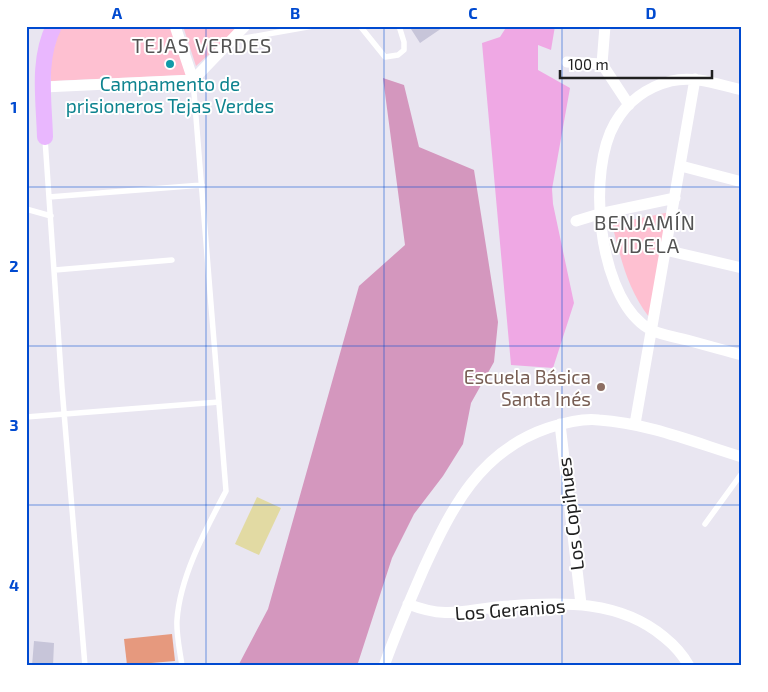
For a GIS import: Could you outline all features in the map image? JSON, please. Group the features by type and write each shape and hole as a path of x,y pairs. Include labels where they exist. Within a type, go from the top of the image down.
{"street":[{"path":"45,137 44,58 54,26"},
{"path":"175,26 193,80"},
{"path":"605,26 602,64 628,105"},
{"path":"44,88 193,80 244,27"},
{"path":"567,62 602,64"},
{"path":"635,424 695,79"},
{"path":"742,90 695,79 673,80 642,93 628,105 615,122 606,142 600,182 599,214 604,245 617,291 634,317 651,331 742,355"},
{"path":"680,166 742,182"},
{"path":"576,221 599,214 675,198"},
{"path":"665,250 742,268"},
{"path":"384,666 408,604 438,537 459,500 477,475 494,458 513,444 560,424 598,420 635,424 742,457"},
{"name":"Los Copihues","path":"560,424 581,604"},
{"name":"Los Geranios","path":"408,604 424,610 441,613 458,613 507,606 581,604 616,611 649,626 673,645 689,666"}],"lane":[{"path":"232,40 313,26"},
{"path":"360,26 385,57 398,55 404,50 404,42 399,26"},
{"path":"182,666 177,620 186,577 208,526 226,491 193,80"},
{"path":"45,137 64,414 85,666"},
{"path":"49,197 202,185"},
{"path":"26,209 51,216"},
{"path":"55,270 172,260"},
{"path":"26,417 219,402"},
{"path":"705,524 742,473"}],"shaded area":[{"path":"60,26 170,26 186,75 51,81 50,63"},
{"path":"183,26 236,26 238,28 196,66"},
{"path":"507,26 555,26 551,50 538,45 538,70 570,88 552,189 553,204 574,303 553,368 511,365 482,43 500,37"},
{"path":"383,78 404,85 419,147 474,170 498,322 494,362 471,403 463,444 443,476 414,514 392,558 357,666 238,666 268,609 359,286 405,245"},
{"path":"670,212 649,317 630,284 612,224"},
{"path":"257,497 281,508 259,555 235,544"},
{"path":"172,634 175,661 127,665 124,639"}],"building":[{"path":"415,26 445,26 420,43 411,29"},
{"path":"34,641 54,643 53,666 32,666"}],"place":[{"name":"Campamento de prisioneros Tejas Verdes","path":"170,64"},
{"name":"Escuela Básica Santa Inés","path":"601,387"}],"district":[{"name":"TEJAS VERDES","path":"202,45"},
{"name":"BENJAMÍN VIDELA","path":"645,234"}]}
